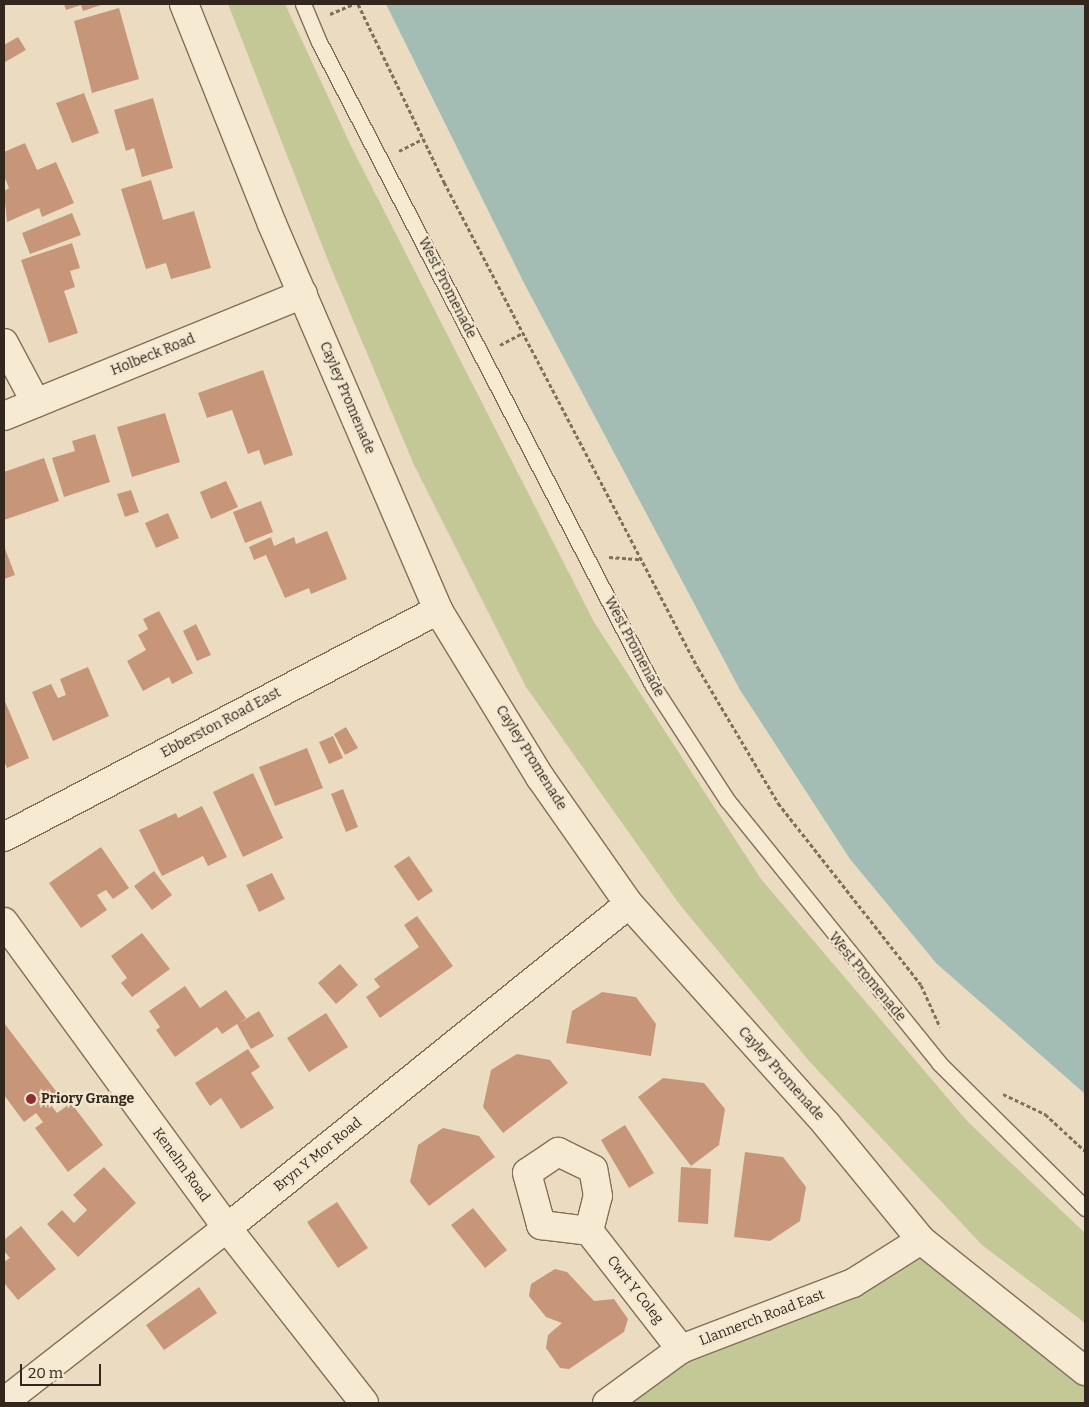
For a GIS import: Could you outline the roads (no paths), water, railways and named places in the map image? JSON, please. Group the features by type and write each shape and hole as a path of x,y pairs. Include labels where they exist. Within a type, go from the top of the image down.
{"street":[{"name":"Cayley Promenade","path":"184,4 303,294 438,610 540,777 629,904 827,1125 921,1240 1085,1371"},
{"name":"Holbeck Road","path":"4,416 303,294"},
{"path":"4,343 36,403"},
{"name":"Ebberston Road East","path":"4,837 438,610"},
{"name":"Bryn Y Mor Road","path":"4,1402 227,1228 629,904"},
{"name":"Kenelm Road","path":"4,922 227,1228 364,1403"},
{"name":"Cwrt Y Coleg","path":"589,1231 681,1349"},
{"name":"Llannerch Road East","path":"606,1403 681,1349 852,1283 921,1240"}],"lane":[{"name":"West Promenade","path":"303,4 380,159 653,686 726,800 938,1063 1085,1208"}],"water":[{"path":"386,4 1085,4 1085,1094 936,963 850,859 740,690 524,283"}],"place":[{"name":"Priory Grange","path":"31,1099"}]}
